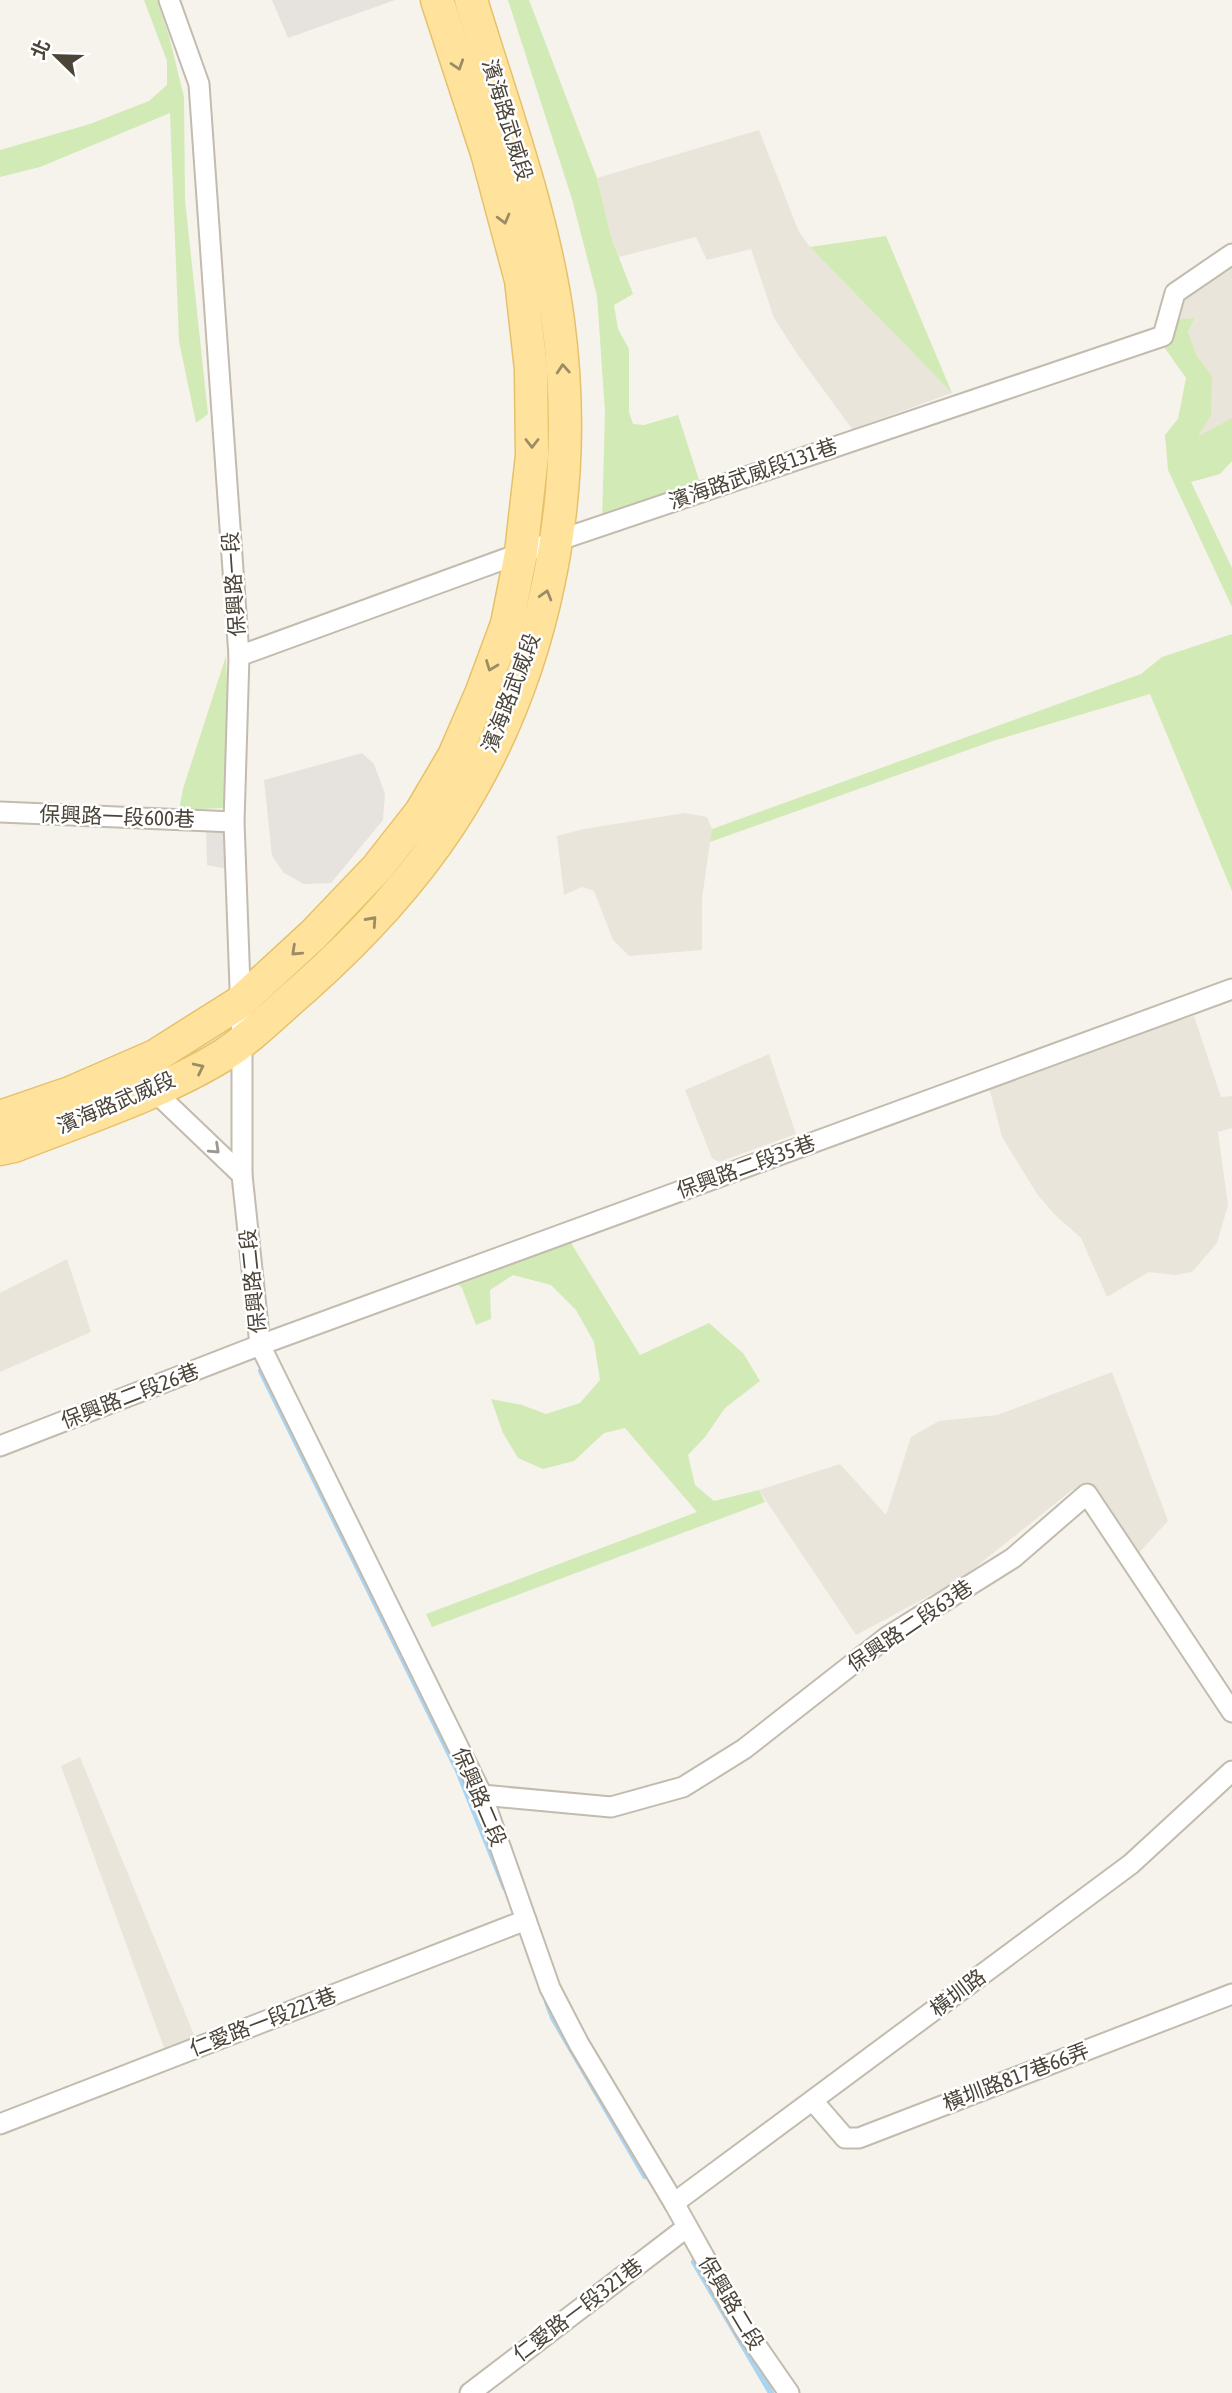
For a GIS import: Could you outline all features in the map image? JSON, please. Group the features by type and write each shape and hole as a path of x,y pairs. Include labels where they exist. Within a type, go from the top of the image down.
{"main road":[{"name":"濱海路武威段","path":"0,1117 70,1093 155,1056 239,1003 313,935 377,868 421,812 454,756 481,694 507,624 521,553 532,456 531,369 521,280 487,153 437,0"},
{"name":"濱海路武威段","path":"0,1149 14,1146 153,1090 218,1058 242,1042 340,957 419,867 450,824 476,780 519,685 549,586 557,541 563,473 564,370 546,251 471,0"}],"street":[{"name":"保興路一段","path":"169,0 199,84 239,656 233,822 242,1042 242,1175"},
{"name":"濱海路武威段131巷","path":"239,656 521,553 1163,336 1175,293 1232,254"},
{"name":"保興路一段600巷","path":"0,812 233,822"},
{"name":"保興路二段35巷","path":"260,1345 1232,989"},
{"path":"153,1090 242,1175"},
{"name":"保興路二段","path":"242,1175 260,1345 482,1795 550,1988 579,2044 674,2203 744,2328 789,2393"},
{"name":"保興路二段26巷","path":"0,1446 260,1345"},
{"name":"保興路二段63巷","path":"482,1795 611,1807 682,1787 744,1749 887,1636 1013,1558 1087,1494 1232,1712"},
{"name":"橫圳路","path":"674,2203 1131,1864 1232,1771"},
{"name":"仁愛路一段221巷","path":"0,2124 526,1920"},
{"name":"橫圳路817巷66弄","path":"813,2101 845,2138 859,2138 1232,1994"},
{"name":"仁愛路一段321巷","path":"470,2393 687,2228"}],"shaded area":[{"path":"272,0 395,0 288,38"},
{"path":"759,130 799,232 810,247 952,393 852,429 774,318 751,249 707,260 696,237 619,257 611,237 597,178"},
{"path":"1232,259 1232,418 1196,437 1212,376 1197,356 1188,332 1195,319 1172,320 1176,304"},
{"path":"362,753 374,764 385,794 383,820 331,883 304,884 284,873 272,856 264,780"},
{"path":"685,813 707,817 712,829 702,898 702,950 629,956 613,940 594,891 582,887 564,895 557,836 584,829"},
{"path":"233,825 238,871 207,865 206,829"},
{"path":"1194,1016 1221,1097 1232,1096 1232,1128 1218,1132 1228,1205 1217,1243 1192,1272 1175,1275 1149,1272 1107,1297 1081,1238 1054,1214 1037,1194 1002,1137 990,1091 969,1087"},
{"path":"769,1054 796,1134 719,1162 712,1158 685,1090"},
{"path":"67,1259 91,1332 0,1372 0,1293"},
{"path":"1112,1372 1168,1521 1138,1554 1092,1490 1072,1490 961,1579 856,1635 759,1490 840,1464 886,1515 911,1437 939,1421 997,1415"},
{"path":"80,1757 198,2045 166,2053 61,1766"}],"green space":[{"path":"144,0 157,0 184,97 185,200 208,414 196,423 179,341 170,113 40,167 0,177 0,150 90,124 149,101 167,85 167,61"},
{"path":"508,0 529,0 597,178 611,237 633,294 614,305 618,329 629,349 629,412 633,424 644,425 678,415 701,486 602,522 605,412 597,296 572,199"},
{"path":"886,236 952,393 810,247"},
{"path":"1195,318 1188,332 1197,356 1212,376 1211,415 1198,436 1232,418 1232,461 1220,474 1191,482 1232,568 1232,607 1168,470 1165,435 1178,419 1186,378 1162,344 1172,320"},
{"path":"1232,634 1232,891 1150,694 993,741 710,842 712,829 1141,674 1162,657"},
{"path":"226,656 232,802 224,808 179,810 183,789"},
{"path":"571,1243 640,1355 709,1323 743,1353 760,1381 725,1408 705,1437 688,1455 695,1485 714,1501 759,1490 765,1502 432,1627 426,1614 697,1512 625,1428 604,1433 574,1461 543,1469 518,1458 503,1433 491,1399 522,1405 546,1414 580,1403 600,1380 594,1342 576,1310 551,1285 513,1275 490,1290 491,1319 476,1325 462,1288 453,1279 553,1245"}],"waterway":[{"path":"261,1371 458,1771 505,1888"},
{"path":"547,2002 553,2018 645,2176"},
{"path":"694,2262 771,2393"}]}
